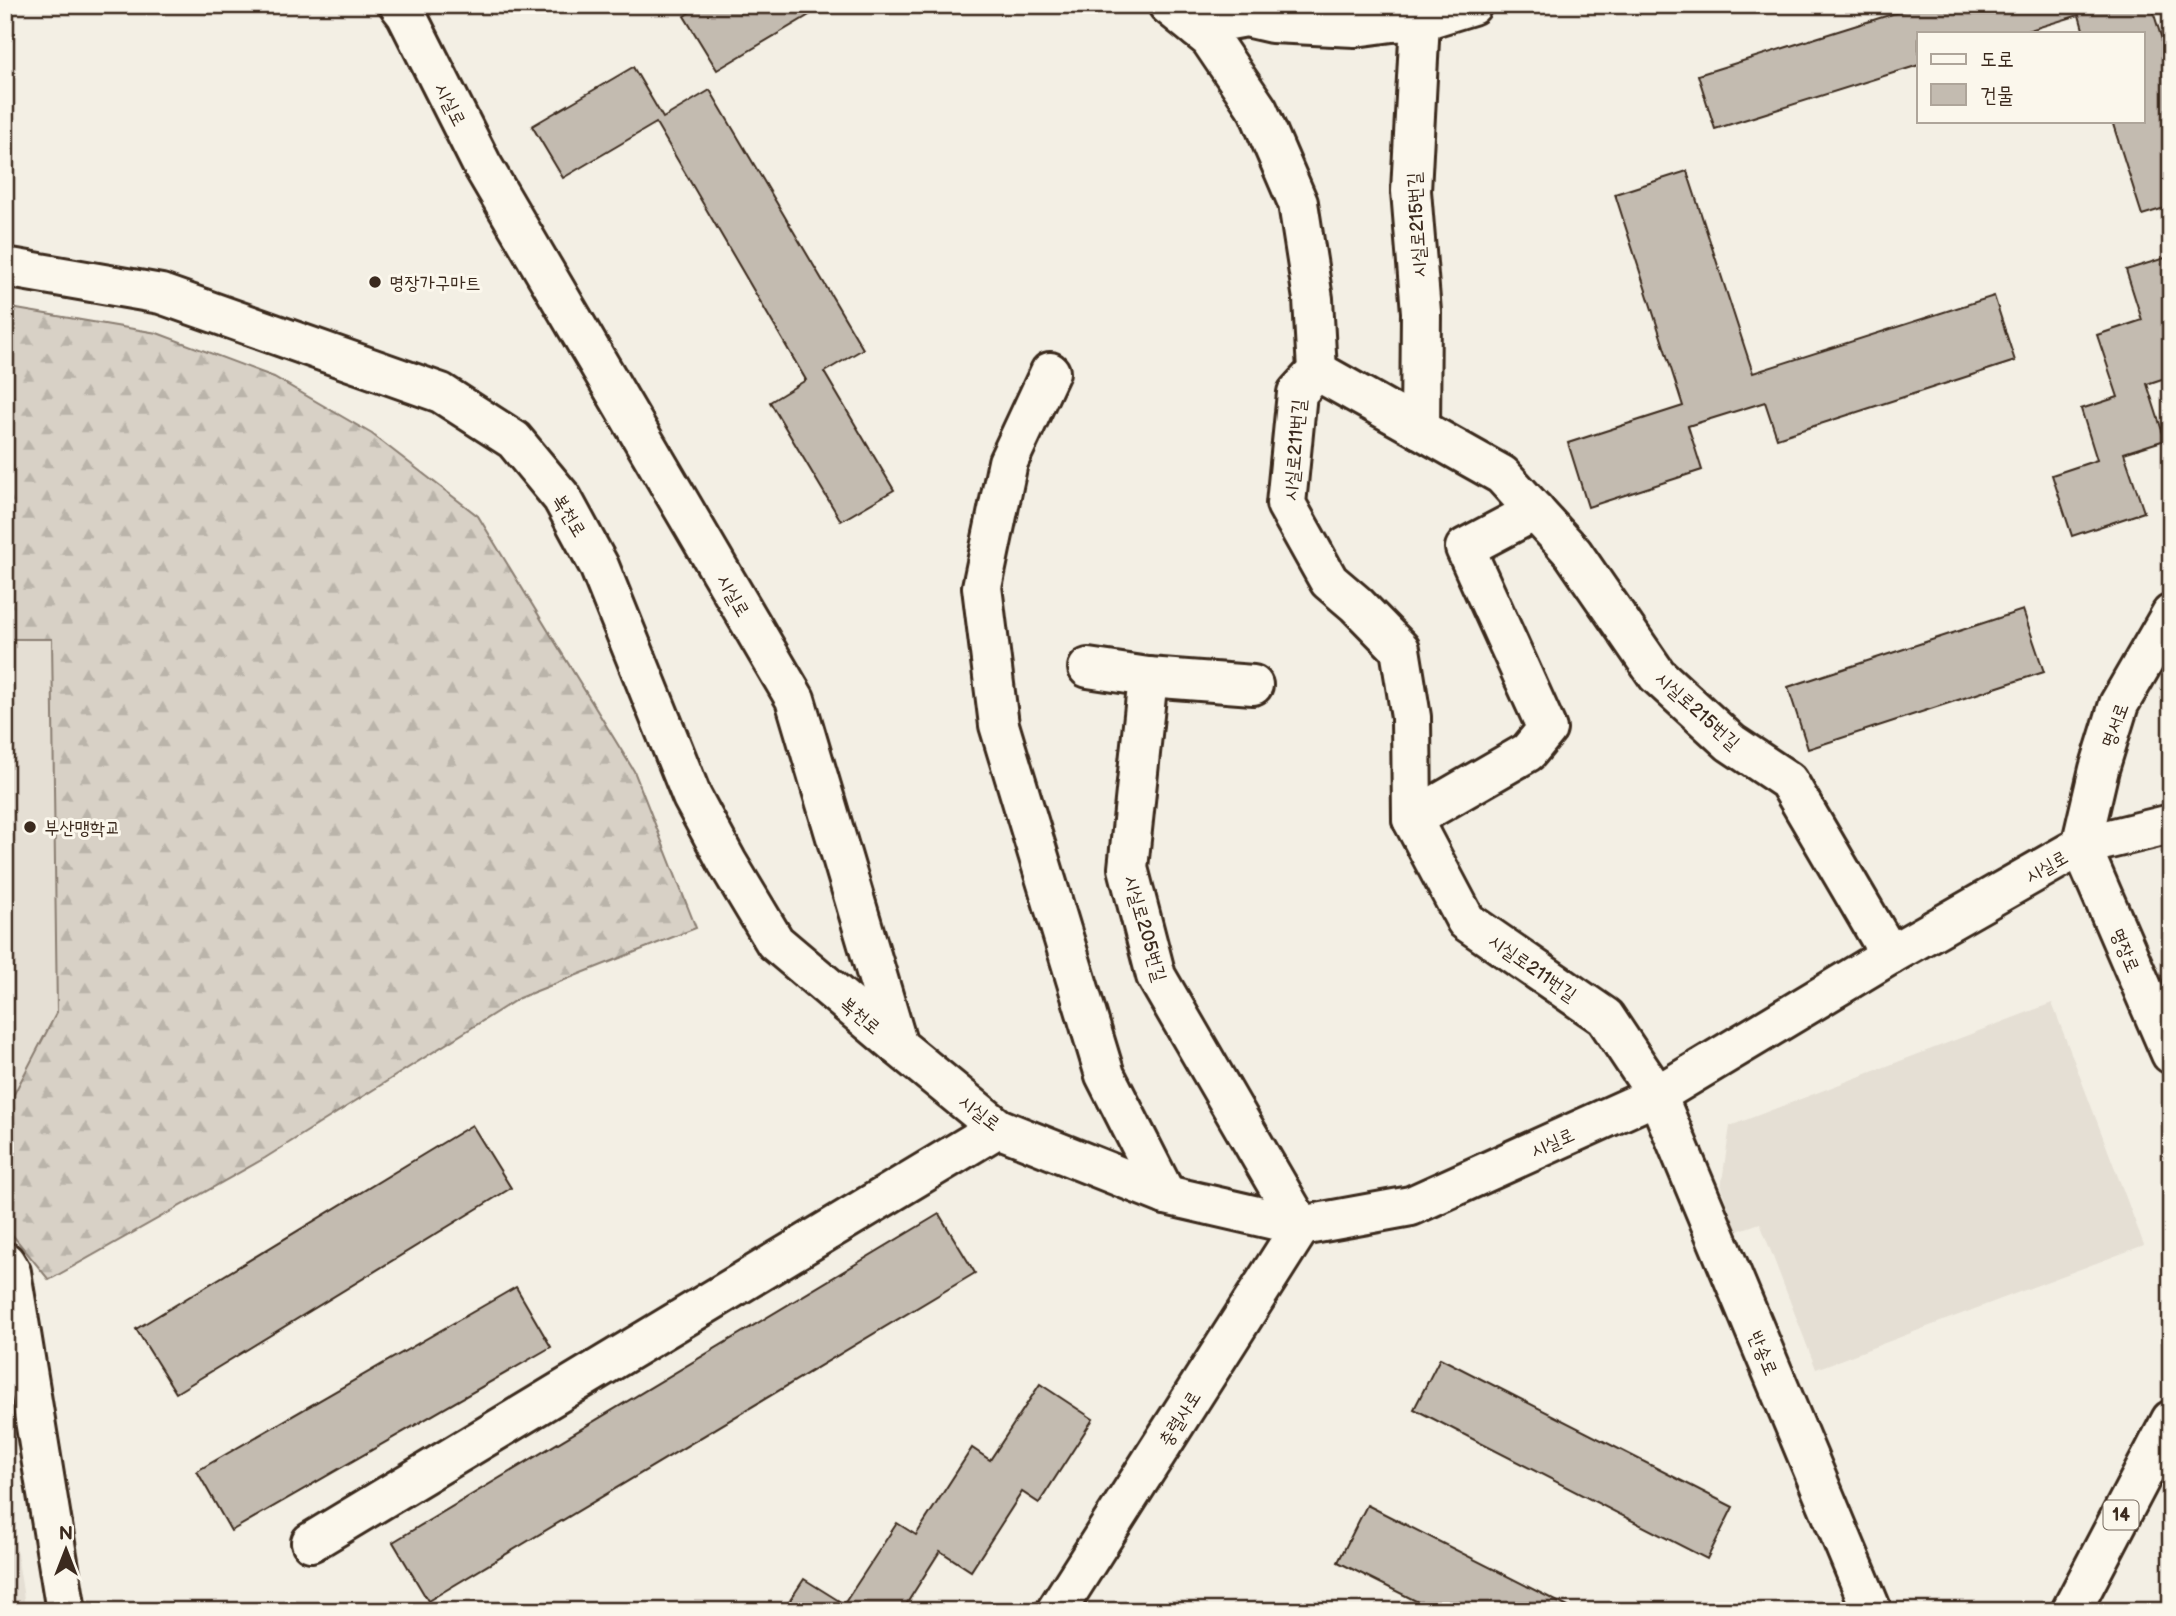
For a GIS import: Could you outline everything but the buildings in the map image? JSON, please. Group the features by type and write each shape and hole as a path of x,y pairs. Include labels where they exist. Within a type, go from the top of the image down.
{"street":[{"name":"시실로","path":"399,5 481,163 795,699 898,1046 998,1128 1166,1195 1301,1226 1411,1206 1657,1095 1890,955 2081,846 2171,824"},
{"path":"1168,5 1210,39 1258,110 1298,204 1313,299 1317,371"},
{"path":"1198,29 1224,20 1274,14 1355,27 1420,21 1472,5"},
{"name":"시실로215번길","path":"1420,21 1411,191 1421,312 1420,429"},
{"name":"복천로","path":"5,267 161,294 441,393 514,440 562,498 599,566 692,797 775,942 898,1046"},
{"name":"시실로215번길","path":"1317,371 1502,475 1573,553 1657,675 1731,743 1788,781 1890,955"},
{"name":"시실로211번길","path":"1317,371 1297,393 1286,504 1329,581 1401,649 1411,717 1412,819 1466,921 1605,1017 1657,1095"},
{"path":"1050,372 1008,462 982,587 999,725 1105,1075 1166,1195"},
{"path":"1412,819 1528,752 1547,729 1465,548 1535,511"},
{"name":"명서로","path":"2081,846 2099,769 2119,704 2171,614"},
{"path":"1088,668 1148,677 1253,685"},
{"name":"시실로205번길","path":"1148,677 1128,868 1156,976 1301,1226"},
{"name":"명장로","path":"2081,846 2171,1054"},
{"name":"반송로","path":"1657,1095 1872,1611"},
{"path":"311,1542 998,1128"},
{"name":"충렬사로","path":"1056,1611 1301,1226"},
{"path":"5,1262 10,1272 66,1611"},
{"name":"14","path":"2071,1611 2171,1420"}],"shaded area":[{"name":"부산맹학교","path":"52,639 57,1012 13,1096 5,1103 5,641"},
{"path":"2052,1003 2144,1245 1816,1369 1760,1223 1737,1231 1721,1188 1730,1126"},
{"path":"5,1470 10,1509 26,1611 5,1611"}],"green space":[{"path":"5,307 157,333 274,377 372,434 478,516 634,771 696,928 519,998 265,1158 49,1280 5,1226 5,1106 13,1096 57,1012 52,639 5,639"}],"place":[{"name":"명장가구마트","path":"375,282"},
{"name":"부산맹학교","path":"30,827"}]}
